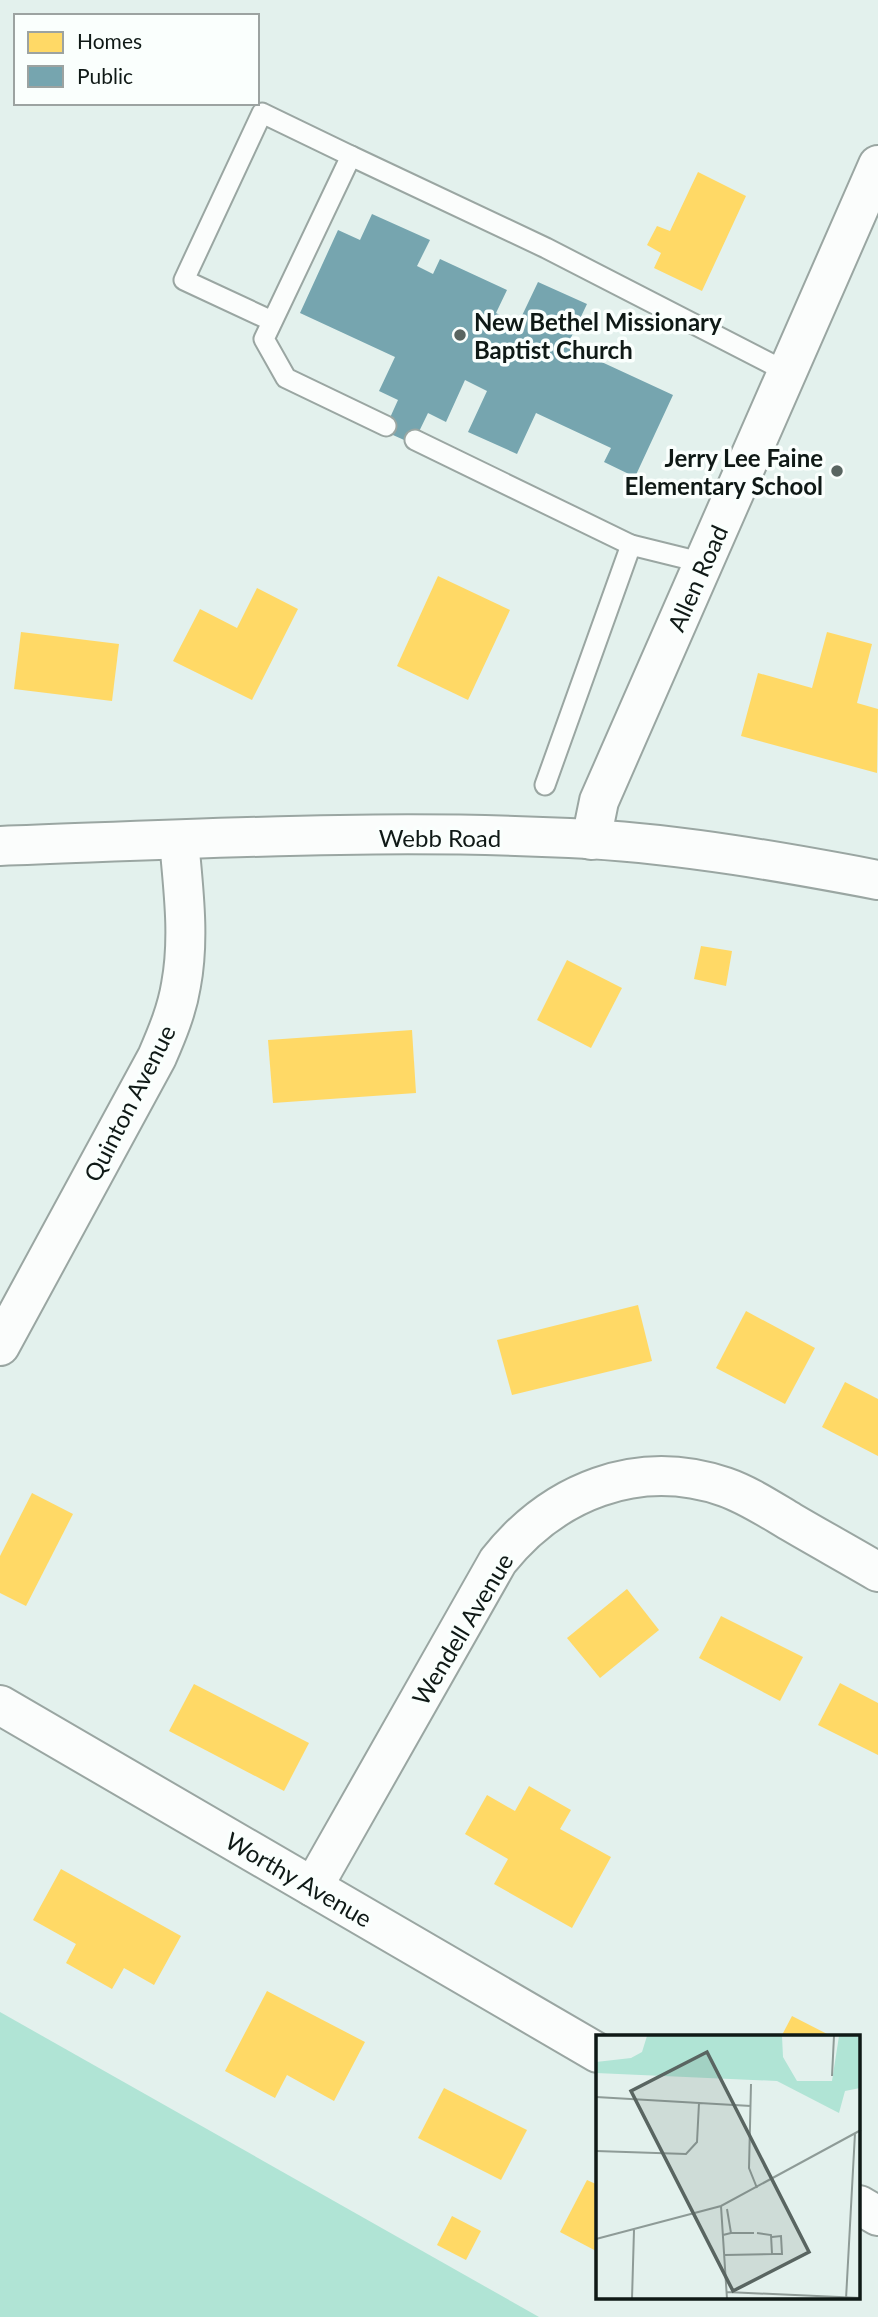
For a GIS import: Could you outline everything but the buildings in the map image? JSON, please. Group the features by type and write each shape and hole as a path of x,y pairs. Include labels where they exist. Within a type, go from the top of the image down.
{"street":[{"name":"Allen Road","path":"591,839 599,801 878,165"},
{"name":"Webb Road","path":"0,846 179,839 478,836 591,839 732,855 878,880"},
{"name":"Quinton Avenue","path":"0,1346 157,1057 170,1024 181,986 185,950 179,839"},
{"name":"Wendell Avenue","path":"313,1887 498,1561 536,1520 559,1504 611,1483 668,1477 697,1480 724,1487 751,1499 878,1572"},
{"name":"Worthy Avenue","path":"0,1705 596,2052"},
{"path":"860,2206 878,2216"}],"lane":[{"path":"272,321 184,280 262,113 546,248 787,372"},
{"path":"351,156 264,339 286,378 386,426"},
{"path":"415,440 631,545 704,563"},
{"path":"545,785 631,545"}],"green space":[{"path":"0,2012 539,2317 0,2317"}],"place":[{"name":"New Bethel Missionary Baptist Church","path":"460,335"},
{"name":"Jerry Lee Faine Elementary School","path":"837,471"}]}
